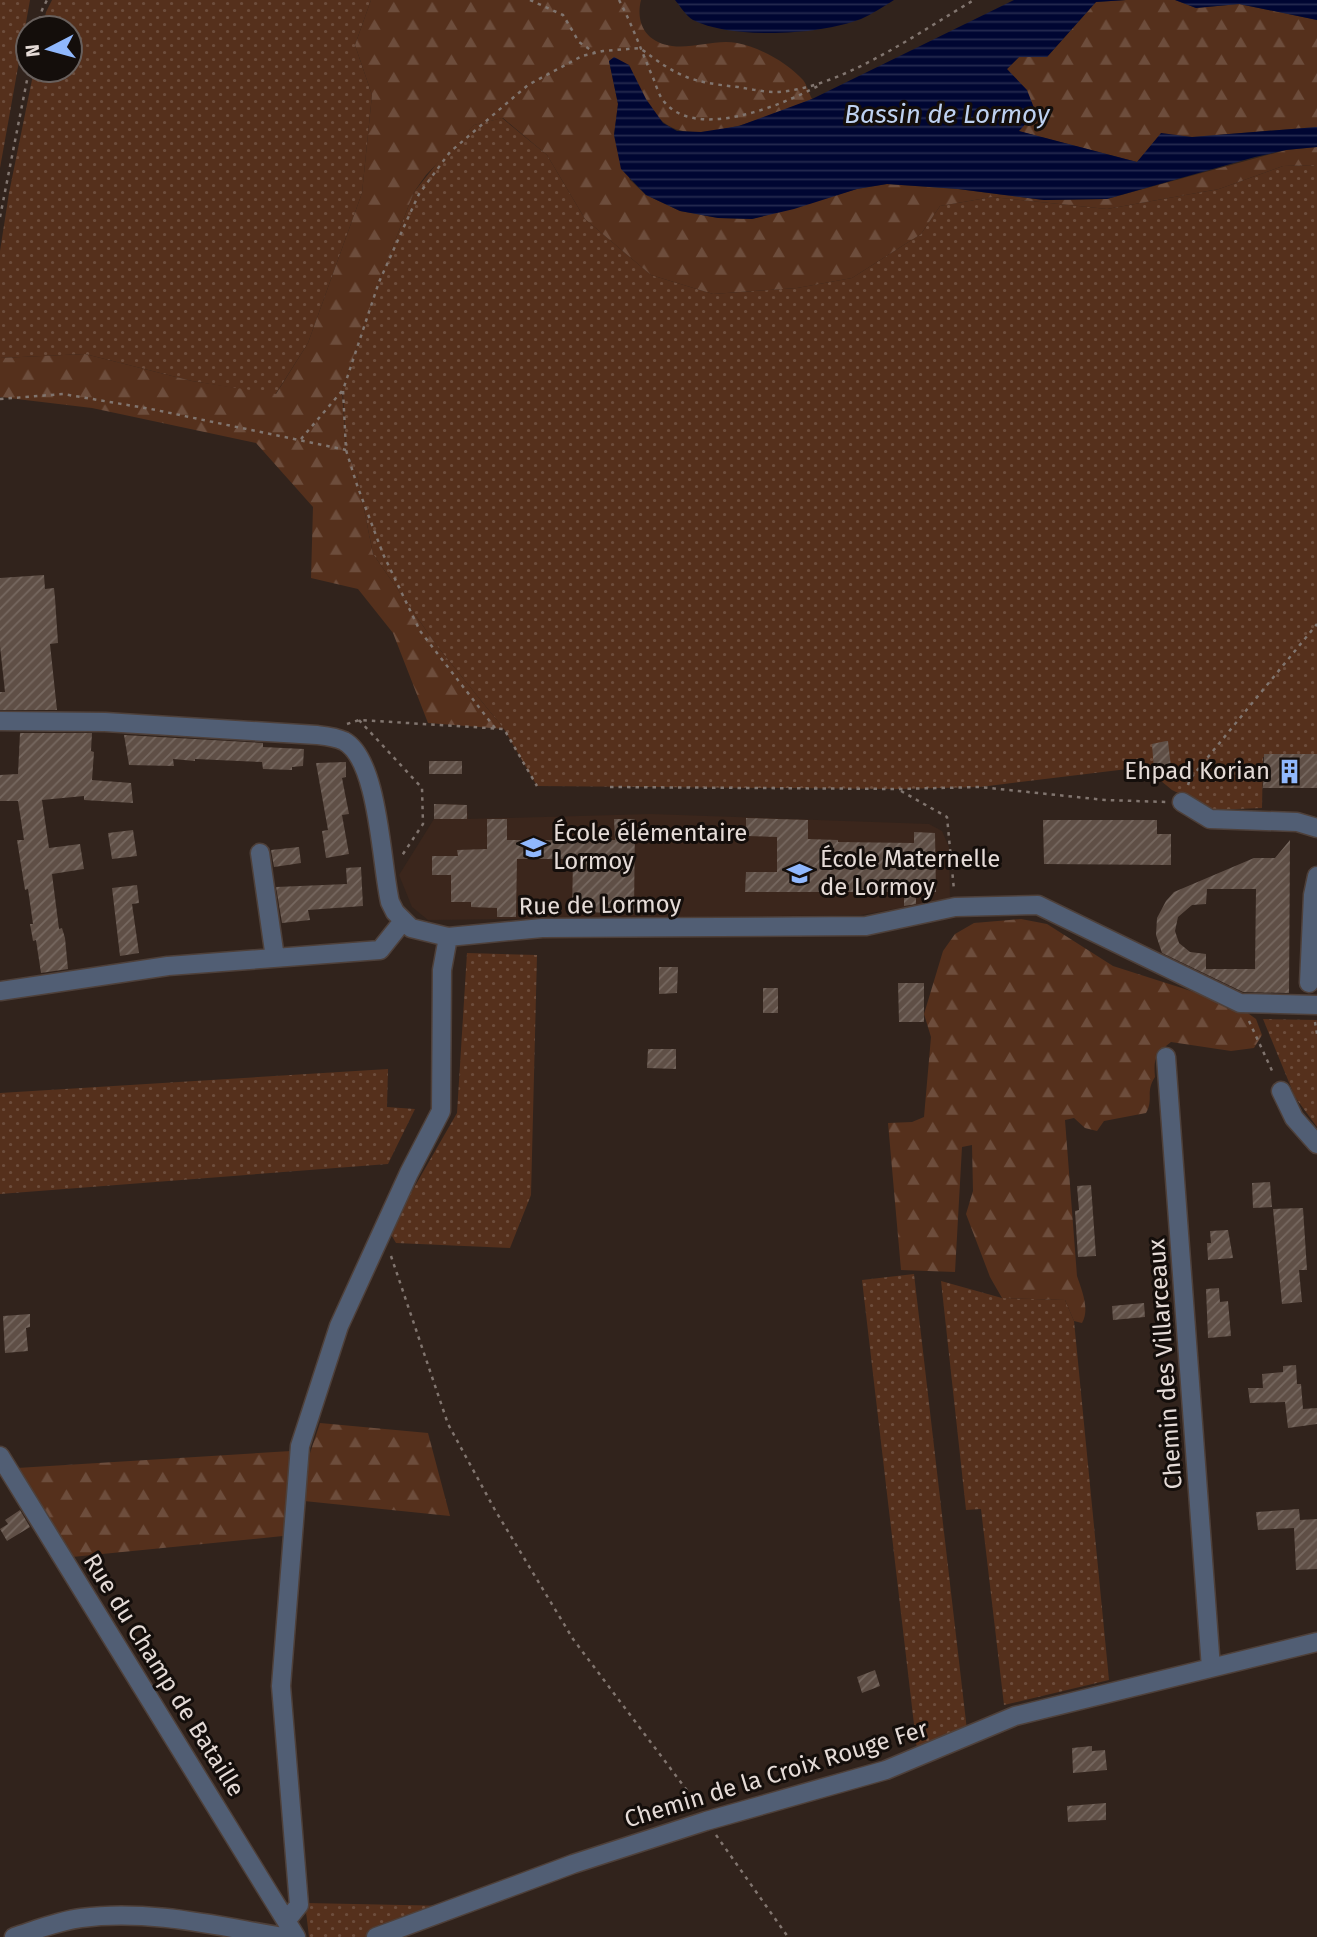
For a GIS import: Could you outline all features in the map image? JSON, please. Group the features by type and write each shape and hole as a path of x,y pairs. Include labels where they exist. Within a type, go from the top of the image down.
{"street":[{"path":"0,721 114,722 317,735 344,741 357,753 372,788 390,902 403,921 380,950 168,966 0,991"},
{"path":"1182,802 1210,819 1297,822 1317,828"},
{"path":"260,853 275,958"},
{"path":"1309,983 1313,895 1317,876"},
{"name":"Rue de Lormoy","path":"403,921 421,932 448,937 542,928 866,926 956,907 1038,905 1240,1003 1317,1005"},
{"path":"14,1937 59,1922 81,1918 149,1915 285,1928 299,1905 281,1686 300,1446 339,1326 382,1230 441,1111 442,970 448,937"},
{"name":"Chemin des Villarceaux","path":"1166,1057 1211,1668"},
{"path":"1281,1091 1294,1118 1317,1144"},
{"name":"Rue du Champ de Bataille","path":"0,1456 285,1928 296,1937"},
{"name":"Chemin de la Croix Rouge Fer","path":"376,1937 573,1864 706,1821 886,1770 1015,1716 1317,1642"}],"path":[{"path":"41,14 42,0"},
{"path":"42,10 47,0"},
{"path":"530,0 564,16 579,42 595,52"},
{"path":"620,0 663,100 680,114 714,120 748,115 799,96 883,54 974,0"},
{"path":"301,439 342,390 379,282 419,194 450,152 528,85 582,56 606,50 640,48 660,65 697,82 775,92 821,84"},
{"path":"0,217 2,189 26,84"},
{"path":"342,390 346,450 383,554 419,631 495,728"},
{"path":"0,399 63,394 346,450"},
{"path":"610,787 980,787 1105,800 1182,802 1190,779 1317,624"},
{"path":"359,720 422,788 423,824 386,881"},
{"path":"317,735 359,720 504,729 537,786"},
{"path":"898,789 947,817 956,907"},
{"path":"1240,1003 1281,1091"},
{"path":"382,1230 448,1423 489,1499 573,1639 695,1801 706,1821 788,1937"}],"shaded area":[{"path":"434,804 467,805 468,819 651,814 929,824 942,831 949,847 950,899 861,915 428,920 412,907 399,875 434,819"}],"green space":[{"path":"0,0 30,0 28,14 14,14 15,84 0,168"},
{"path":"52,0 371,0 355,45 372,95 362,193 308,343 275,395 192,381 85,354 0,358 0,251 31,84 84,84 84,14 46,12"},
{"path":"371,0 641,0 642,24 645,31 656,41 680,47 721,42 737,43 764,52 781,62 803,80 812,99 739,126 698,132 680,130 666,124 649,105 629,65 609,61 618,104 614,135 630,180 646,195 680,211 718,218 752,219 857,189 887,184 958,189 1044,200 1107,199 1286,150 1317,147 1317,165 1283,166 1219,189 1107,209 992,197 940,206 921,234 852,278 797,288 713,294 651,275 585,219 547,155 503,118 474,125 426,175 414,192 379,282 342,390 346,450 357,474 373,554 437,646 504,729 428,723 393,633 358,589 311,578 313,507 256,443 92,408 0,397 0,358 85,354 192,381 276,394 308,343 362,193 372,95 355,45"},
{"path":"1175,0 1196,8 1239,4 1317,20 1317,127 1192,137 1161,134 1137,162 1018,131 1007,69 1019,57 1047,57 1096,2"},
{"path":"502,118 547,155 585,219 651,275 713,294 797,288 852,278 921,234 940,206 992,197 1107,209 1219,189 1283,166 1317,165 1317,758 1263,757 1262,808 1212,810 1172,790 1144,767 980,787 898,789 537,786 504,729 437,646 373,554 357,474 346,450 343,392 341,393 379,282 414,192 446,152 474,125"},
{"path":"1021,919 1047,924 1113,966 1238,1006 1256,1019 1262,1035 1254,1048 1231,1051 1171,1042 1155,1060 1155,1077 1146,1113 1104,1121 1097,1131 1085,1128 1074,1118 1065,1120 1077,1276 1085,1306 1082,1323 1074,1321 1065,1300 1002,1298 990,1277 966,1214 973,1191 972,1145 962,1147 955,1272 901,1270 888,1123 912,1122 924,1117 931,1037 924,1014 943,951 955,934 974,923"},
{"path":"467,953 537,955 531,1195 510,1248 396,1243 389,1231 457,1113"},
{"path":"1263,1019 1317,1020 1317,1127 1295,1097"},
{"path":"388,1069 387,1107 415,1109 388,1164 0,1194 0,1093"},
{"path":"914,1274 967,1730 917,1750 862,1280"},
{"path":"941,1281 1002,1298 1065,1300 1074,1321 1109,1680 1004,1705 981,1509 966,1510"},
{"path":"320,1423 428,1433 450,1516 304,1501 310,1453"},
{"path":"291,1451 283,1536 72,1557 17,1468"},
{"path":"305,1903 453,1906 365,1937 309,1937"}],"water":[{"path":"675,0 894,0 865,17 823,29 753,33 730,31 693,20"},
{"name":"Bassin de Lormoy","path":"1014,0 1126,0 1096,2 1047,57 1019,57 1007,69 1027,90 1036,113 1019,131 1137,162 1161,133 1192,137 1317,127 1317,147 1255,157 1107,199 1044,200 958,189 887,184 857,189 752,219 718,218 680,211 646,195 621,169 614,135 618,104 609,61 614,57 629,65 646,99 663,123 677,131 701,132 739,126 812,99"},
{"path":"1175,0 1317,0 1317,20 1239,4 1196,8"}],"building":[{"path":"44,575 45,589 54,588 55,598 58,643 50,644 57,710 0,710 0,692 5,692 0,646 0,578"},
{"path":"20,733 92,733 92,780 131,783 133,803 84,800 84,796 42,800 49,848 80,844 84,869 52,874 59,929 62,928 65,938 68,969 41,973 36,940 33,941 28,889 25,890 17,840 24,840 18,801 0,801 0,775 18,774"},
{"path":"124,735 263,743 263,747 304,749 303,766 292,767 292,770 263,769 262,762 195,759 173,759 174,766 129,765"},
{"path":"1168,741 1171,767 1154,770 1152,744"},
{"name":"Ehpad Korian","path":"1264,754 1317,754 1317,788 1263,788"},
{"path":"429,761 462,761 462,774 429,774"},
{"path":"346,762 346,777 342,778 349,814 342,815 349,854 326,858 322,831 328,830 316,763"},
{"path":"434,804 467,805 467,819 434,819"},
{"path":"746,818 808,820 808,839 838,842 914,843 914,832 935,833 936,892 916,892 916,904 904,906 904,892 745,892 746,872 777,872 777,837 746,836"},
{"path":"487,819 507,819 507,840 615,840 614,819 635,819 634,913 572,912 573,859 517,859 516,917 497,917 497,908 471,907 471,902 451,902 451,875 432,875 432,856 458,856 457,850 487,849"},
{"path":"1043,820 1157,820 1157,834 1171,834 1171,865 1044,864"},
{"path":"133,830 137,856 112,859 108,833"},
{"path":"1290,840 1289,993 1243,992 1162,953 1156,935 1157,918 1174,892 1254,858 1275,858","holes":["1207,889 1256,889 1255,969 1206,969 1206,954 1190,952 1179,943 1175,931 1178,917 1192,905 1206,904"]},
{"path":"299,847 301,863 274,867 271,850"},
{"path":"361,867 363,906 308,910 310,920 282,923 276,887 347,884 346,868"},
{"path":"137,885 139,903 132,904 139,953 120,956 112,888"},
{"path":"659,967 678,967 677,993 659,994"},
{"path":"898,983 924,983 924,1022 899,1022"},
{"path":"763,988 778,988 778,1013 763,1013"},
{"path":"648,1049 676,1049 676,1069 647,1068"},
{"path":"1270,1182 1272,1207 1253,1208 1252,1183"},
{"path":"1091,1185 1096,1256 1078,1257 1075,1211 1079,1210 1077,1186"},
{"path":"1303,1208 1307,1270 1299,1270 1302,1302 1282,1304 1273,1209"},
{"path":"1228,1230 1233,1258 1208,1260 1207,1243 1211,1243 1210,1231"},
{"path":"1219,1288 1220,1302 1228,1301 1231,1336 1208,1338 1206,1289"},
{"path":"1144,1303 1145,1317 1113,1320 1112,1306"},
{"path":"30,1314 30,1327 26,1328 28,1351 5,1353 3,1316"},
{"path":"1296,1365 1303,1409 1317,1408 1317,1424 1288,1428 1285,1402 1250,1403 1248,1388 1263,1388 1262,1374 1283,1372 1283,1366"},
{"path":"1299,1509 1300,1520 1317,1519 1317,1569 1296,1570 1294,1528 1258,1530 1256,1512"},
{"path":"20,1510 30,1527 7,1541 0,1529 8,1524 5,1520"},
{"path":"875,1670 880,1686 862,1693 857,1677"},
{"path":"1092,1746 1092,1751 1105,1750 1107,1770 1073,1773 1072,1748"},
{"path":"1106,1803 1106,1820 1068,1822 1067,1806"}],"place":[{"name":"Ehpad Korian","path":"1290,771"},
{"name":"École élémentaire Lormoy","path":"533,847"},
{"name":"École Maternelle de Lormoy","path":"800,873"}]}
